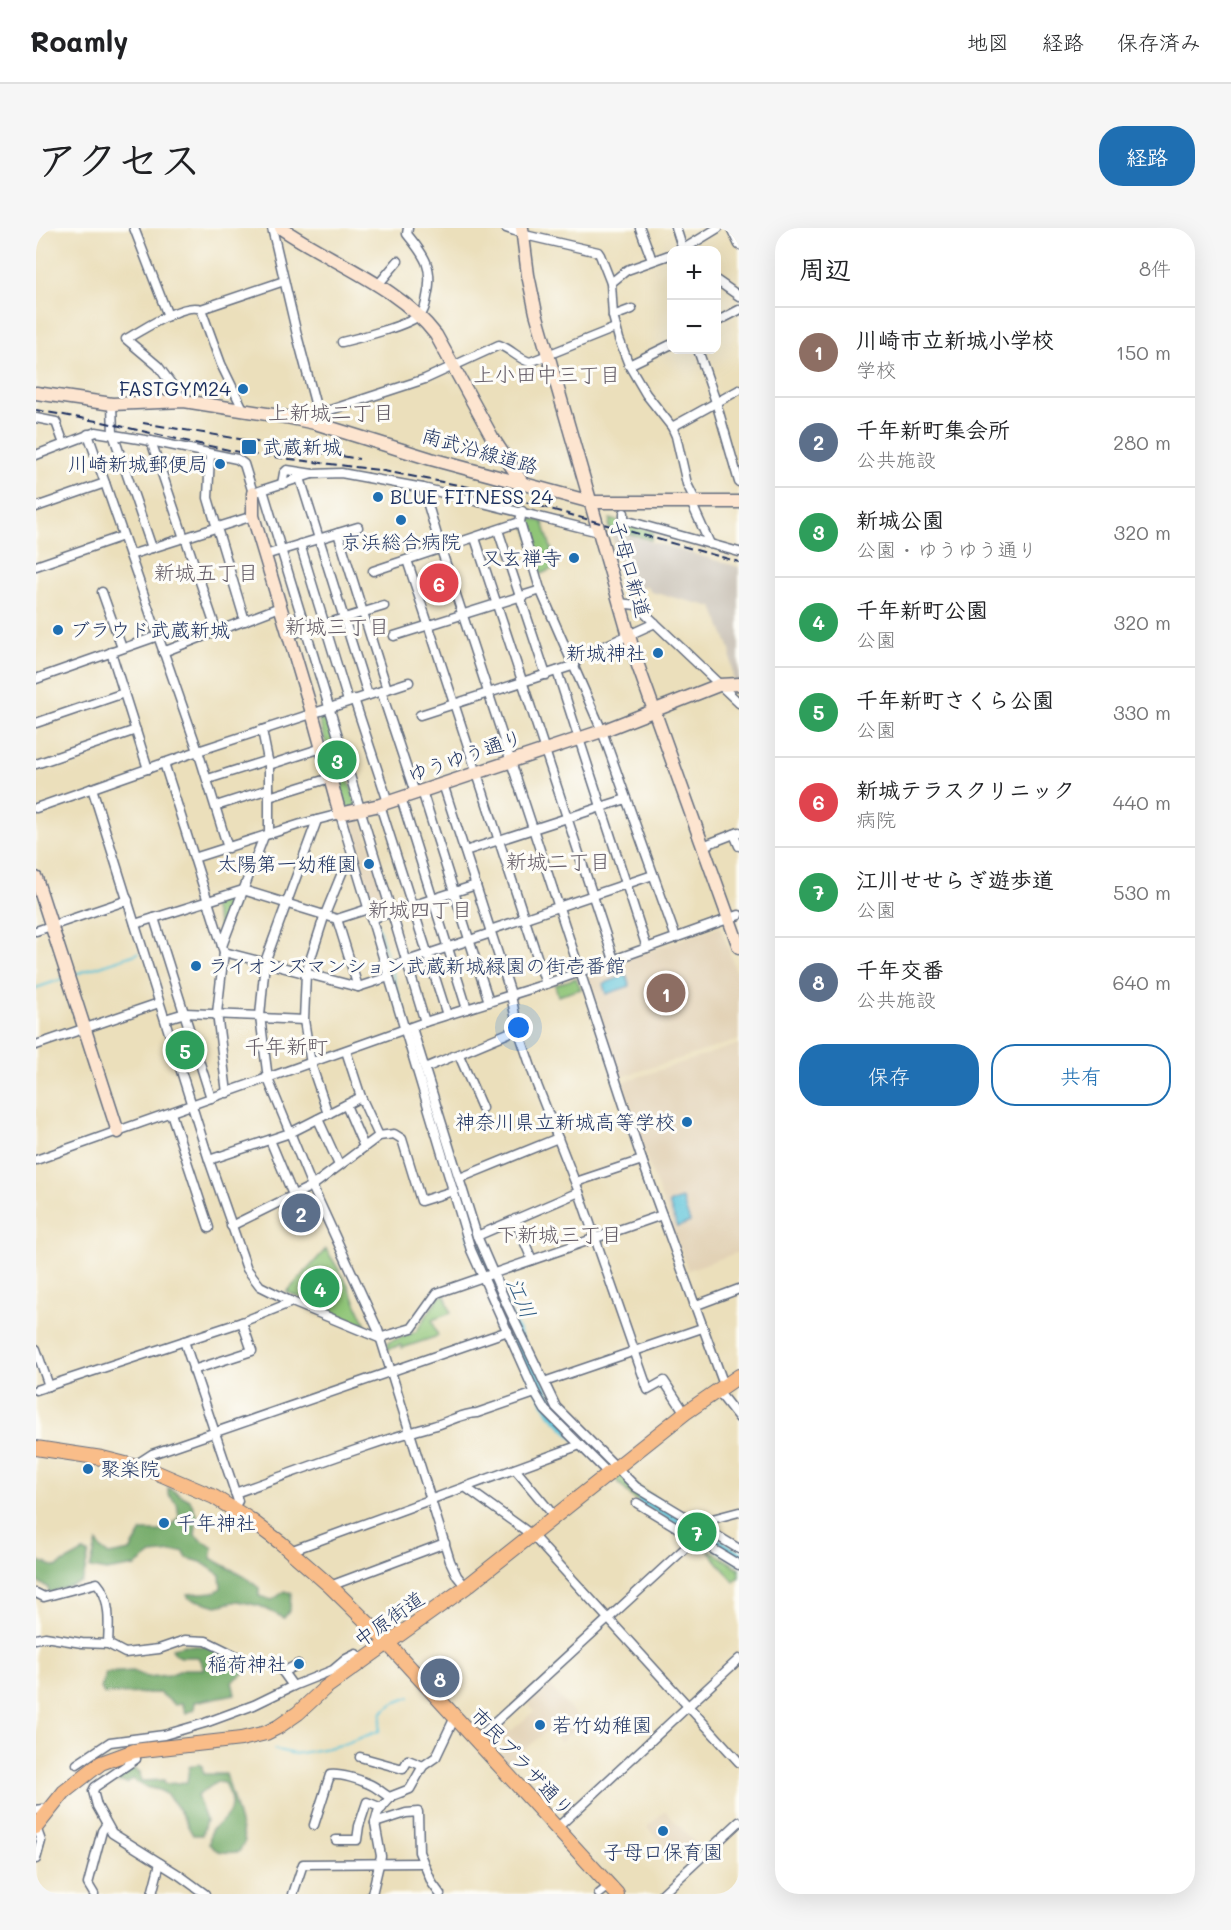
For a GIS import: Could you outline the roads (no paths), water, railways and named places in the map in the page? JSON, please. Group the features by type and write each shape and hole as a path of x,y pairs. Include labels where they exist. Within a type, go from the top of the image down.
{"main road":[{"name":"中原街道","path":"36,1827 42,1811 98,1758 134,1751 241,1739 266,1733 298,1713 325,1688 466,1587 685,1413 739,1376"},
{"name":"市民プラザ通り","path":"36,1448 135,1465 197,1489 233,1509 290,1551 330,1586 388,1644 557,1828 608,1891"}],"street":[{"path":"134,228 168,316"},
{"path":"272,228 316,418 425,379 499,345 522,360 530,362 615,328"},
{"path":"281,228 420,315 436,334 492,437 523,484"},
{"path":"342,342 363,337 420,315 424,310 430,271 427,260 407,234 408,228"},
{"path":"506,228 598,252 600,255 611,283 615,328 629,365 646,394 672,427 687,484 710,544"},
{"path":"640,228 652,260"},
{"path":"676,228 681,246"},
{"path":"689,246 718,228"},
{"path":"731,228 739,245"},
{"name":"子母口新道","path":"522,231 532,294 628,635 703,846 734,916 739,948"},
{"path":"611,283 627,270 667,256"},
{"path":"377,286 398,261"},
{"path":"184,401 158,366 126,339 168,316 195,307 201,309 284,281"},
{"path":"721,283 739,296"},
{"path":"201,309 221,364 243,409"},
{"path":"613,316 632,309"},
{"path":"721,320 739,310"},
{"path":"629,365 667,346"},
{"path":"699,354 739,482"},
{"path":"672,427 739,390"},
{"name":"南武沿線道路","path":"36,392 112,404 184,401 316,418 523,484 591,502 739,502"},
{"path":"112,404 110,433 152,548"},
{"path":"36,418 56,422 64,444"},
{"path":"36,455 96,432 237,459 244,464 282,550 426,1022"},
{"path":"88,434 208,779 228,848"},
{"path":"151,441 217,632"},
{"path":"210,454 208,498 245,621"},
{"path":"282,484 286,470 313,474 341,473 423,488 599,532"},
{"path":"258,492 313,474"},
{"path":"300,478 368,695"},
{"path":"36,507 105,483"},
{"path":"423,488 642,1160 702,1328 720,1388 739,1418"},
{"path":"258,492 253,516 371,919 457,1184 493,1274 556,1407 613,1471"},
{"path":"522,511 520,522 541,590 602,731 676,938"},
{"path":"624,513 624,520 739,552"},
{"path":"130,555 253,516"},
{"path":"373,572 520,522"},
{"path":"265,555 358,527"},
{"path":"498,531 546,675"},
{"path":"338,533 384,690 489,1002"},
{"path":"36,566 123,536"},
{"path":"475,538 615,960"},
{"path":"300,544 324,624 384,803 412,906 447,1016"},
{"path":"407,560 546,984"},
{"path":"394,636 541,590"},
{"path":"102,592 122,648"},
{"path":"619,603 636,605 739,703"},
{"path":"289,635 384,606"},
{"path":"163,652 280,607"},
{"path":"420,715 557,671 656,623"},
{"path":"36,679 158,636"},
{"path":"111,652 148,769"},
{"path":"557,671 647,948"},
{"path":"36,808 409,682"},
{"name":"ゆうゆう通り","path":"340,814 401,798 602,731 719,685 739,684"},
{"path":"36,723 124,693"},
{"path":"36,764 136,730"},
{"path":"227,1093 217,1013 223,949 243,890 266,835 269,793 268,763 262,730"},
{"path":"208,779 322,748"},
{"path":"164,763 223,949"},
{"path":"216,806 330,778"},
{"path":"442,784 511,995 518,1029 537,1085 576,1182 648,1390 664,1381 685,1413"},
{"path":"92,788 231,1226 247,1269 260,1286 292,1302 379,1338 412,1328 437,1293 662,1215"},
{"path":"401,798 467,1009"},
{"path":"465,851 626,799"},
{"path":"194,858 340,814"},
{"path":"316,820 265,962 261,1017 268,1079 312,1186 378,1330 453,1569 466,1587"},
{"path":"703,846 737,833 739,846"},
{"path":"328,1114 311,1064 304,1020 306,973 324,917 346,863 354,861"},
{"path":"386,968 653,875"},
{"path":"36,878 118,1132"},
{"path":"371,919 476,885"},
{"path":"135,924 243,890 324,917 337,919 368,909"},
{"path":"36,931 128,900"},
{"path":"36,1160 426,1022 615,960 734,916"},
{"path":"154,918 212,1098"},
{"path":"337,919 358,987"},
{"path":"223,949 358,987 389,977"},
{"path":"36,1045 159,1003"},
{"path":"165,1019 185,1013 217,1013 304,1020"},
{"path":"425,1068 518,1029"},
{"path":"408,1030 425,1068 457,1184 471,1250 535,1393 545,1410 580,1445 613,1471 739,1549"},
{"path":"346,1051 361,1097 379,1136"},
{"path":"459,1055 482,1108"},
{"path":"209,1160 290,1133 361,1097"},
{"path":"346,1105 364,1147"},
{"path":"171,1113 209,1228"},
{"path":"318,1119 339,1165"},
{"path":"231,1226 312,1186 379,1136 394,1134 402,1139 421,1201 558,1138"},
{"path":"270,1140 292,1195"},
{"path":"576,1182 642,1160"},
{"path":"477,1236 579,1192"},
{"path":"515,1220 532,1260"},
{"path":"694,1306 739,1289"},
{"path":"36,1390 242,1322 292,1302"},
{"path":"194,1370 252,1351 242,1322"},
{"path":"544,1382 702,1328"},
{"path":"135,1465 152,1454 508,1331"},
{"path":"184,1341 236,1493 238,1501 233,1509"},
{"path":"36,1349 49,1386"},
{"path":"236,1493 410,1432 454,1420 468,1413 477,1413 535,1393"},
{"path":"290,1551 580,1445"},
{"path":"515,1469 555,1517"},
{"path":"465,1487 532,1534 739,1762"},
{"path":"637,1503 739,1565"},
{"path":"697,1523 739,1512"},
{"path":"476,1740 695,1539"},
{"path":"330,1586 445,1543"},
{"path":"36,1593 44,1597 97,1583 102,1588 109,1620 108,1644"},
{"path":"36,1639 45,1637 82,1643 108,1644 125,1653 159,1649 185,1640 206,1641 255,1665 265,1663 274,1665 284,1672 293,1686"},
{"path":"98,1758 97,1749 110,1742 164,1735 205,1723 254,1705 333,1670 356,1654 363,1661"},
{"path":"557,1828 739,1659"},
{"path":"284,1672 298,1664"},
{"path":"372,1894 381,1856 375,1823 378,1812 391,1798 410,1789 423,1766 436,1757 455,1717"},
{"path":"134,1751 136,1759 94,1787 94,1798 106,1825 112,1833 205,1894"},
{"path":"77,1764 93,1752 98,1758"},
{"path":"360,1758 403,1769 408,1760 423,1766"},
{"path":"314,1825 330,1775 342,1774 370,1784 391,1798"},
{"path":"336,1840 357,1840 367,1802 382,1808"},
{"path":"375,1823 406,1813 418,1812 419,1852 432,1883 440,1894"},
{"path":"662,1894 739,1822"},
{"path":"94,1894 88,1884 102,1831 106,1825"},
{"path":"36,1827 41,1841 36,1859"},
{"path":"152,1894 160,1863"},
{"path":"293,1894 303,1864 423,1863"}],"water":[{"path":"626,975 630,986 606,994 603,984"},
{"path":"682,1199 690,1222 677,1227 669,1203"}],"waterway":[{"path":"377,923 389,963"},
{"path":"73,975 139,953"},
{"path":"391,969 407,1023"},
{"path":"36,988 65,978"},
{"name":"江川","path":"473,1234 489,1277 529,1365 553,1411 608,1463"},
{"name":"江川","path":"644,1499 739,1558"},
{"path":"274,1749 294,1754 318,1750 341,1745 379,1731 382,1712 394,1703 410,1697"}],"railway":[{"path":"36,410 249,454 379,470 479,489 739,562"},
{"path":"143,423 359,459"}],"place":[{"name":"FASTGYM24","path":"243,389"},
{"name":"武蔵新城","path":"249,447"},
{"name":"川崎新城郵便局","path":"220,464"},
{"name":"BLUE FITNESS 24","path":"378,497"},
{"name":"京浜総合病院","path":"401,520"},
{"name":"又玄禅寺","path":"574,558"},
{"name":"新城テラスクリニック","path":"439,583"},
{"name":"ブラウド武蔵新城","path":"58,630"},
{"name":"新城神社","path":"658,653"},
{"name":"新城公園","path":"337,760"},
{"name":"太陽第一幼稚園","path":"369,864"},
{"name":"ライオンズマンション武蔵新城緑園の街壱番館","path":"196,966"},
{"name":"川崎市立新城小学校","path":"666,993"},
{"name":"千年新町さくら公園","path":"185,1050"},
{"name":"神奈川県立新城高等学校","path":"687,1122"},
{"name":"千年新町集会所","path":"301,1213"},
{"name":"千年新町公園","path":"320,1288"},
{"name":"聚楽院","path":"88,1469"},
{"name":"千年神社","path":"164,1523"},
{"name":"江川せせらぎ遊歩道","path":"697,1532"},
{"name":"稲荷神社","path":"299,1664"},
{"name":"千年交番","path":"440,1678"},
{"name":"若竹幼稚園","path":"540,1725"},
{"name":"子母口保育園","path":"663,1831"}],"district":[{"name":"上小田中三丁目","path":"547,375"},
{"name":"上新城二丁目","path":"331,413"},
{"name":"新城五丁目","path":"206,573"},
{"name":"新城三丁目","path":"337,627"},
{"name":"新城二丁目","path":"558,862"},
{"name":"新城四丁目","path":"420,910"},
{"name":"千年新町","path":"286,1047"},
{"name":"下新城三丁目","path":"559,1235"}]}
